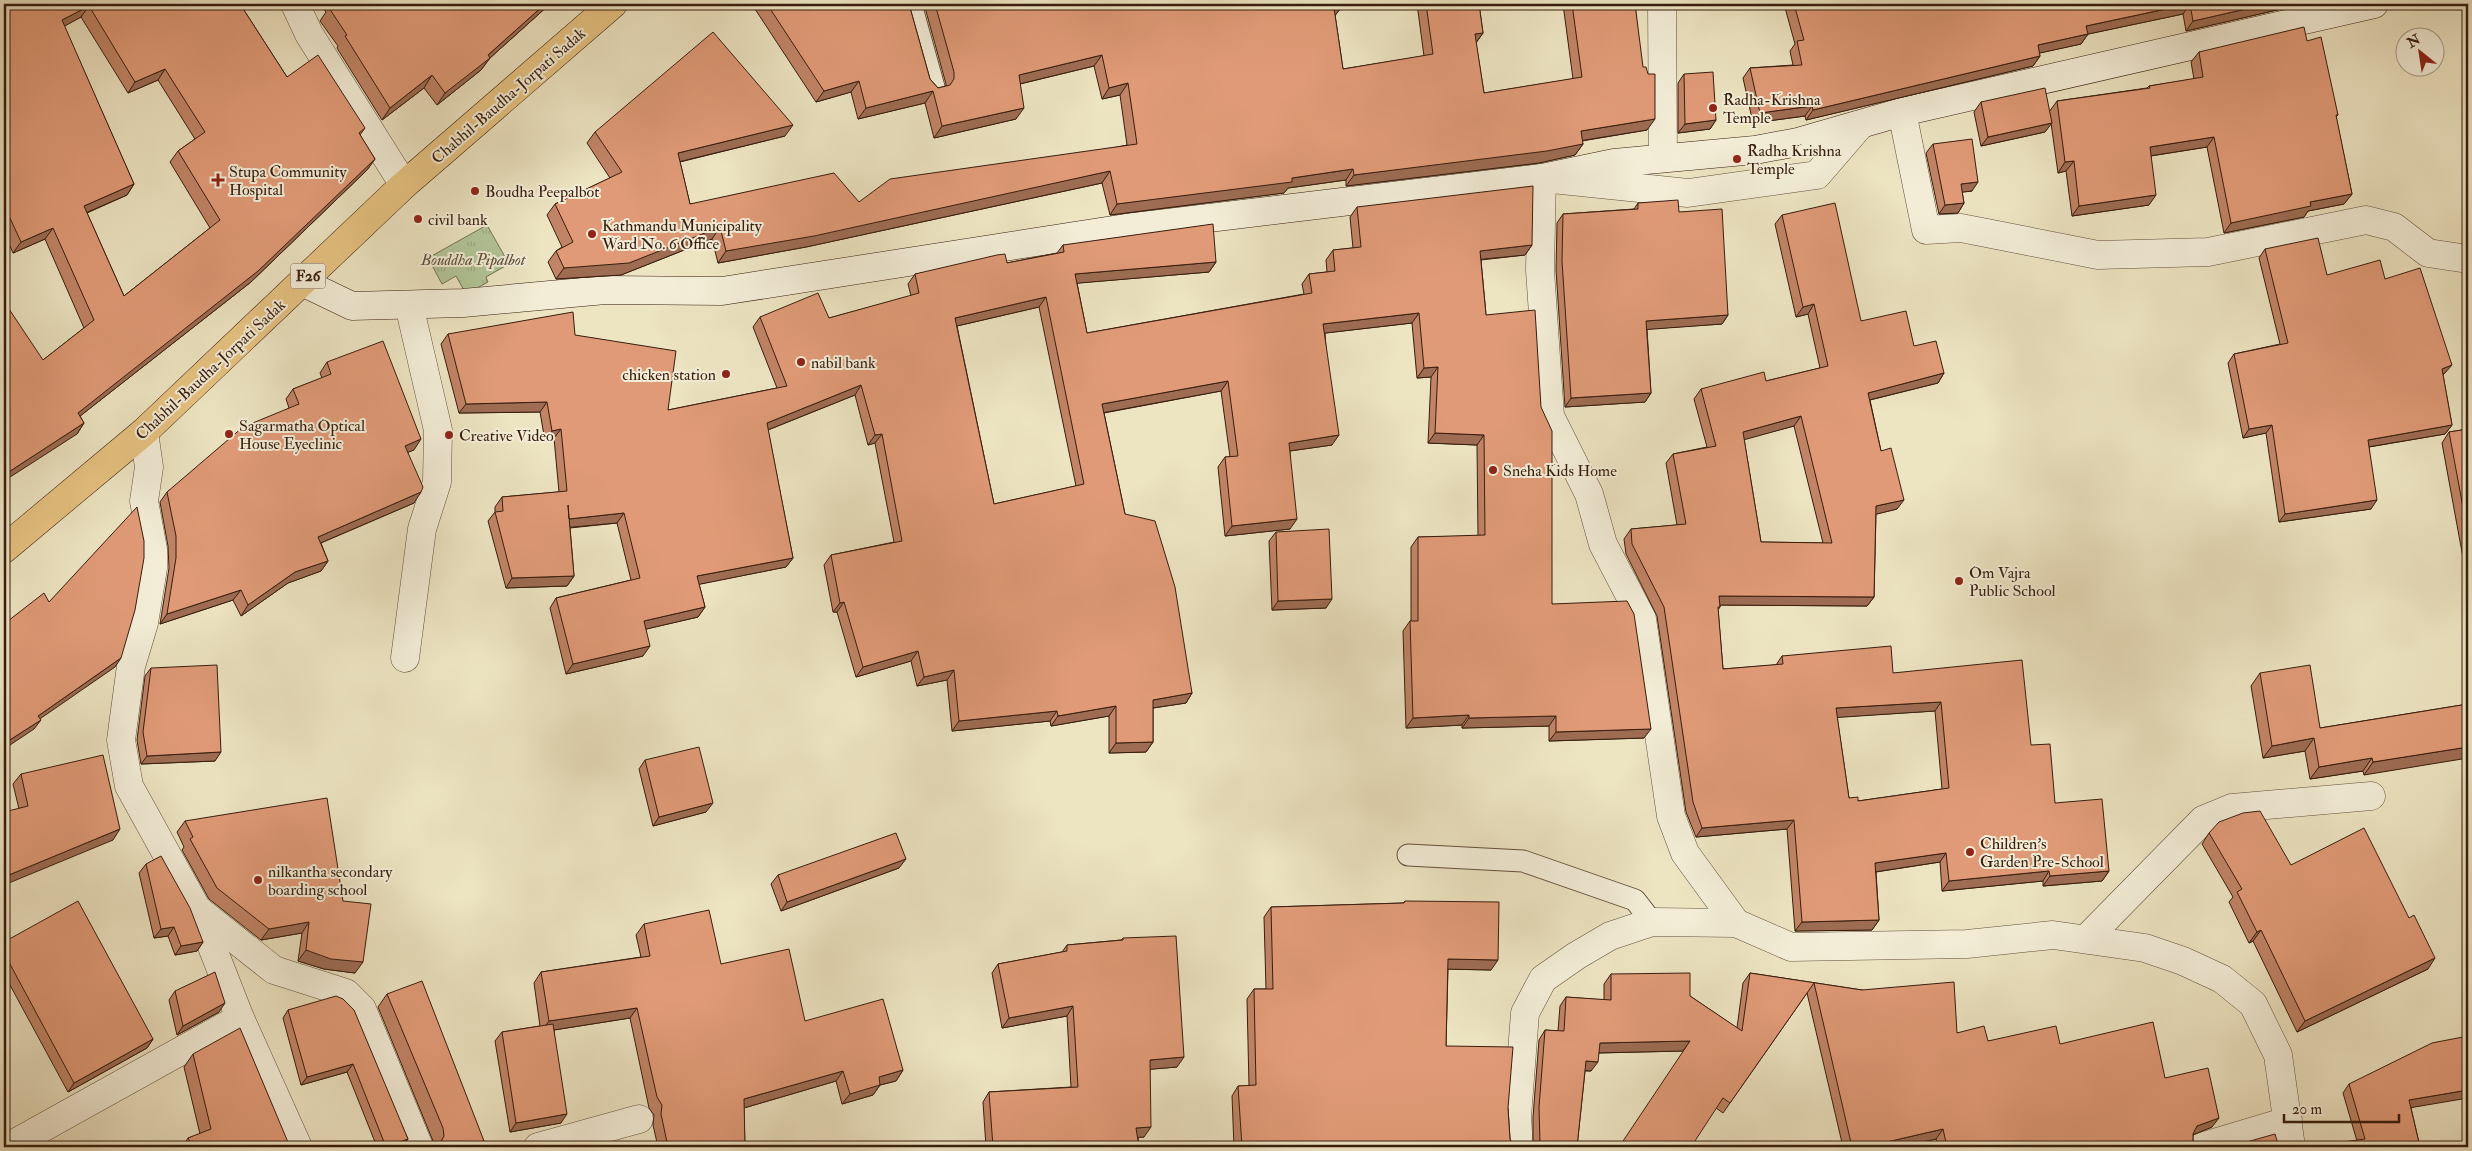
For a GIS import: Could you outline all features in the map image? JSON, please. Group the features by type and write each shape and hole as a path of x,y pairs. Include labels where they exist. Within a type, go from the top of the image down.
{"main road":[{"name":"Chabhil-Baudha-Jorpati Sadak","path":"4,549 144,432 404,185 613,4"}],"street":[{"path":"295,4 310,34 404,185"},
{"path":"1662,4 1663,158"},
{"path":"302,282 352,306 463,303 605,290 722,291 1126,228 1542,178 1614,162 1772,147 1798,142 1902,112 2374,4"},
{"path":"1902,112 1926,230 1961,228 2098,255 2208,252 2366,220 2394,228 2428,253 2468,259"},
{"path":"1542,178 1688,193 1817,175 1860,125"},
{"path":"1542,178 1540,270 1550,416 1589,494 1603,544 1642,619 1671,816 1685,853 1736,923"},
{"path":"405,658 422,529 437,482 438,430 409,305"},
{"path":"144,432 149,467 144,501 153,549 153,568 144,623 131,666 121,740 129,786 197,910 240,1018 298,1147"},
{"path":"2086,939 2203,820 2232,808 2371,796"},
{"path":"197,910 274,970 346,993 362,1009 419,1147"},
{"path":"1519,1147 1517,1117 1525,1013 1543,979 1576,956 1610,936 1652,922 1736,923 1791,948 1868,948 1967,944 2053,935 2145,948 2184,961 2222,979 2253,1004 2278,1055 2290,1134 2200,1147"},
{"path":"8,1147 240,1018"},
{"path":"538,1147 639,1119"}],"lane":[{"path":"911,4 934,87"},
{"path":"1408,855 1522,861 1635,900 1652,922"}],"green space":[{"name":"Bouddha Pipalbot","path":"487,225 509,264 486,277 488,282 466,294 456,276 442,284 428,258"}],"building":[{"path":"4,4 240,4 287,77 318,55 365,128 359,133 375,159 258,271 78,413 84,423 4,475 4,313 9,309 43,360 94,320 53,228 21,242 4,205","holes":["89,6 135,82 165,69 205,132 178,151 220,220 124,296 84,206 134,184 62,20"]},
{"path":"336,4 545,4 488,55 490,58 445,93 432,75 390,108 329,8"},
{"path":"767,4 909,4 930,79 938,88 950,85 954,79 954,72 935,4 1341,4 1342,6 1334,8 1343,69 1433,54 1426,4 1479,4 1483,33 1475,34 1484,93 1582,77 1572,4 1635,4 1643,67 1646,67 1648,74 1655,74 1655,119 1581,131 1583,144 1547,151 1354,175 1353,169 1292,178 1292,182 1117,204 1110,171 814,236 726,251 720,227 629,263 564,268 556,251 573,242 555,204 622,172 595,132 713,32 793,125 678,153 690,204 834,173 859,202 890,179 1137,144 1128,83 1109,88 1102,55 1019,75 1024,108 942,126 933,91 866,108 859,81 824,91"},
{"path":"1794,4 2189,4 2086,26 2088,34 2038,45 2040,56 1813,110 1812,106 1760,113 1750,68 1802,65 1797,41 1804,40"},
{"path":"2190,4 2268,4 2193,21"},
{"path":"2304,27 2307,41 2321,37 2338,115 2336,115 2352,194 2310,202 2311,206 2231,223 2214,137 2150,147 2156,195 2079,206 2074,161 2065,162 2057,101 2150,88 2149,86 2203,77 2199,52"},
{"path":"1713,72 1716,120 1685,124 1684,74"},
{"path":"2045,88 2052,123 1988,137 1981,102"},
{"path":"1972,139 1978,182 1961,184 1964,203 1945,205 1933,144"},
{"path":"1533,186 1532,245 1480,251 1486,315 1535,310 1541,407 1552,431 1552,604 1627,601 1634,614 1651,729 1556,732 1556,716 1469,718 1469,715 1413,718 1410,621 1418,621 1418,537 1485,535 1484,435 1435,433 1438,367 1424,368 1419,313 1323,324 1339,435 1289,443 1297,519 1232,526 1225,457 1238,456 1228,381 1102,404 1125,514 1155,521 1175,587 1192,693 1153,700 1153,742 1116,743 1116,706 1058,716 1057,711 959,721 954,670 924,677 918,651 863,667 844,602 840,603 831,555 902,541 882,434 875,435 861,385 767,423 793,558 697,576 705,607 644,621 650,646 573,664 556,598 640,578 624,513 569,519 574,576 512,578 495,512 503,511 502,497 567,491 561,429 552,431 547,402 466,404 448,334 573,312 575,335 676,351 668,410 787,386 760,317 818,293 829,318 919,293 915,274 997,255 1005,254 1007,263 1064,252 1063,245 1213,224 1216,262 1075,274 1087,333 1312,293 1309,274 1335,271 1333,250 1361,247 1357,207","holes":["1046,297 1084,484 994,504 955,318"]},
{"path":"1678,200 1679,212 1722,209 1728,315 1646,321 1651,393 1571,398 1562,261 1563,214 1638,209 1638,203"},
{"path":"1835,203 1861,321 1906,311 1914,346 1936,341 1944,373 1868,393 1881,451 1891,448 1904,500 1876,506 1874,597 1719,596 1720,607 1718,607 1723,669 1783,664 1782,656 1891,646 1893,673 2022,660 2031,745 2050,744 2055,803 2102,799 2109,871 2050,876 2049,871 1949,881 1946,853 1875,863 1879,920 1802,922 1794,820 1702,828 1693,802 1664,607 1632,544 1631,529 1686,524 1673,454 1716,446 1701,389 1764,372 1766,381 1828,366 1814,304 1803,307 1782,215","holes":["1801,416 1832,543 1761,542 1743,432","1941,702 1949,788 1858,801 1858,797 1849,798 1836,708"]},
{"path":"2318,238 2327,275 2380,260 2385,279 2420,268 2452,365 2442,369 2452,425 2368,440 2377,500 2285,514 2272,425 2249,429 2234,354 2288,343 2265,249"},
{"path":"383,341 421,439 405,446 423,487 421,492 318,537 328,561 295,572 248,605 241,590 167,614 176,558 176,536 167,492 243,427 299,404 293,389 331,374 327,362"},
{"path":"2468,429 2468,534 2449,432"},
{"path":"137,507 144,541 144,558 135,610 121,658 38,716 41,720 5,743 4,624 44,593 49,602"},
{"path":"1329,529 1332,599 1278,601 1276,532"},
{"path":"217,665 221,752 147,756 143,732 151,668"},
{"path":"2310,665 2320,728 2468,704 2468,747 2373,762 2372,758 2319,767 2314,738 2272,746 2260,673"},
{"path":"699,747 713,803 659,817 645,760"},
{"path":"103,755 120,829 4,877 4,812 28,806 21,774"},
{"path":"327,798 343,901 371,904 363,962 331,959 306,950 309,922 269,929 217,888 190,839 193,837 185,821"},
{"path":"2260,811 2291,865 2364,828 2409,918 2414,915 2435,958 2305,1021 2261,930 2257,932 2237,892 2242,889 2209,833 2219,822 2243,813"},
{"path":"896,833 906,859 787,902 778,875"},
{"path":"161,856 190,908 203,942 181,946 174,927 161,929 146,864"},
{"path":"78,901 153,1039 74,1083 4,953 4,942"},
{"path":"1405,901 1499,902 1498,960 1448,959 1446,1046 1513,1047 1508,1108 1510,1139 1514,1147 1242,1147 1238,1086 1256,1085 1254,989 1273,989 1271,907 1404,903"},
{"path":"709,910 721,964 789,949 805,1021 883,999 903,1070 879,1077 880,1085 850,1094 843,1071 744,1099 745,1147 668,1147 661,1114 662,1105 657,1097 637,1008 549,1021 541,972 650,956 644,924"},
{"path":"1176,936 1184,1057 1150,1060 1151,1127 1136,1128 1139,1147 993,1147 989,1092 1078,1087 1073,1006 1009,1018 998,964 1067,951 1067,945 1123,940 1123,938"},
{"path":"215,972 225,1003 183,1026 175,991"},
{"path":"1690,973 1690,996 1742,1031 1750,973 1862,990 1954,982 1957,1033 1984,1026 1988,1041 2056,1026 2060,1044 2153,1022 2165,1078 2208,1068 2219,1118 2197,1126 2193,1134 2193,1142 2196,1147 1947,1147 1943,1129 1878,1144 1879,1147 1852,1147 1814,983 1730,1103 1723,1098 1691,1147 1619,1147 1690,1041 1600,1043 1598,1062 1586,1061 1577,1147 1537,1147 1540,1144 1539,1107 1545,1030 1564,1031 1566,997 1611,1000 1611,974"},
{"path":"422,981 484,1141 467,1147 439,1147 444,1136 443,1128 387,994"},
{"path":"336,996 343,999 354,1010 408,1139 386,1147 353,1064 307,1077 288,1010"},
{"path":"553,1024 567,1114 516,1123 502,1032"},
{"path":"240,1028 290,1147 193,1147 188,1138 211,1129 193,1054"},
{"path":"2468,1036 2468,1090 2409,1100 2420,1147 2328,1147 2328,1144 2365,1139 2349,1084 2432,1043"},
{"path":"2275,1134 2279,1147 2229,1147"}],"place":[{"name":"Radha-Krishna Temple","path":"1713,108"},
{"name":"Radha Krishna Temple","path":"1737,159"},
{"name":"Stupa Community Hospital","path":"218,180"},
{"name":"Boudha Peepalbot","path":"475,191"},
{"name":"civil bank","path":"418,219"},
{"name":"Kathmandu Municipality Ward No. 6 Office","path":"592,234"},
{"name":"nabil bank","path":"801,362"},
{"name":"chicken station","path":"726,374"},
{"name":"Sagarmatha Optical House Eyeclinic","path":"229,434"},
{"name":"Creative Video","path":"449,435"},
{"name":"Sneha Kids Home","path":"1493,470"},
{"name":"Om Vajra Public School","path":"1959,581"},
{"name":"Children's Garden Pre-School","path":"1970,852"},
{"name":"nilkantha secondary boarding school","path":"258,880"}]}
